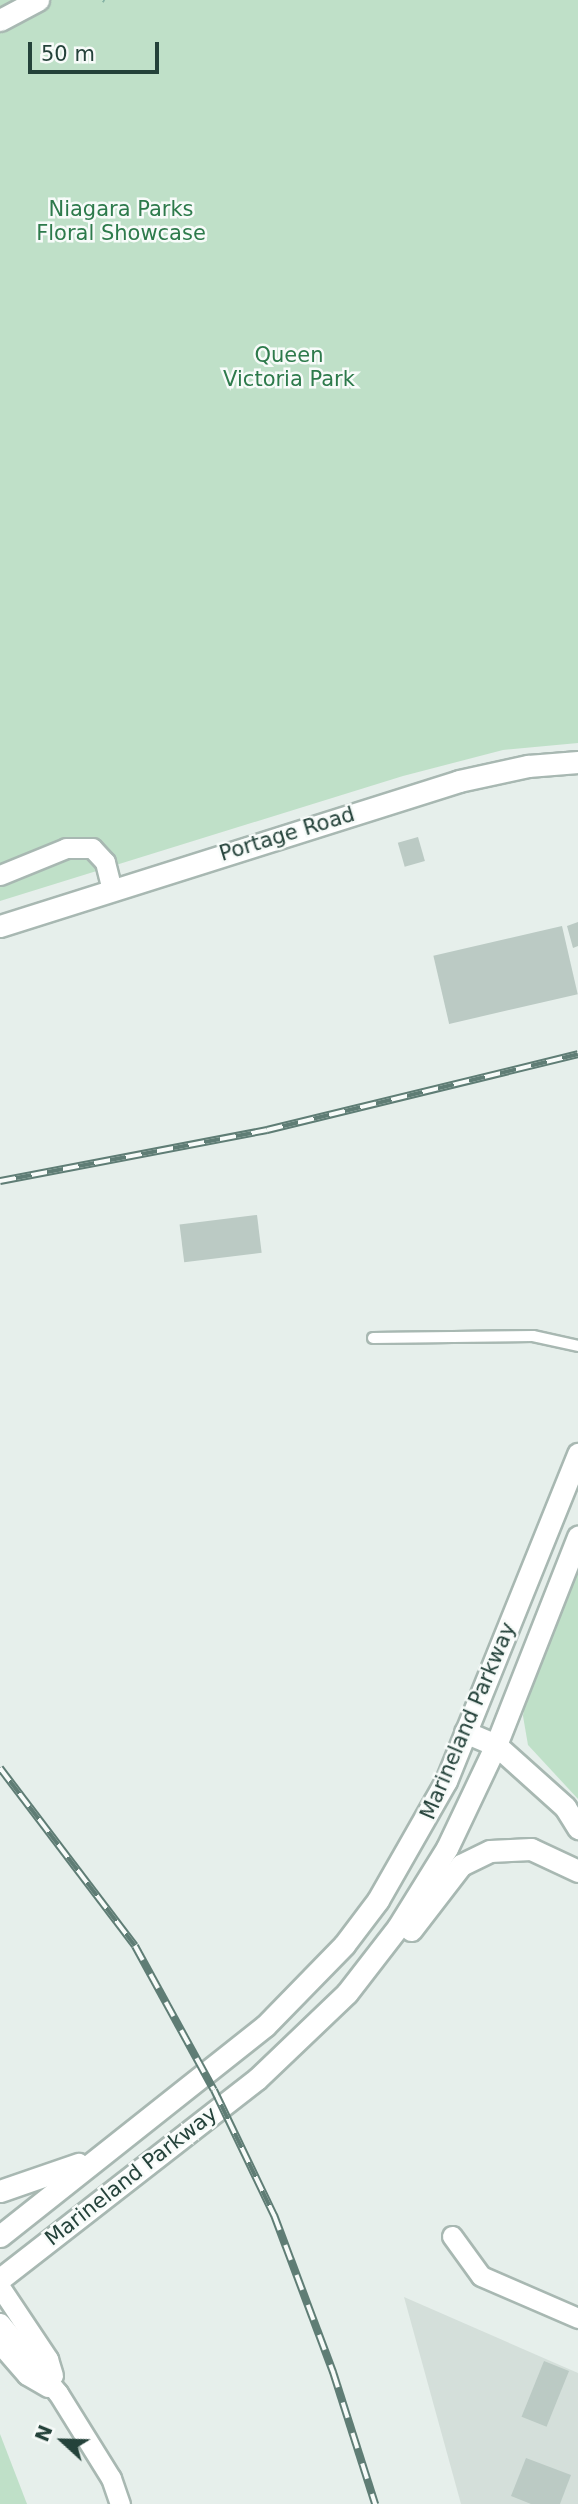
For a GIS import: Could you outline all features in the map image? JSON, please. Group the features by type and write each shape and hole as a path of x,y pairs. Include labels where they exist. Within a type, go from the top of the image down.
{"main road":[{"path":"0,20 38,0"},
{"path":"389,802 452,773 496,759 578,748"},
{"name":"Portage Road","path":"0,926 389,802 488,774 578,762"},
{"name":"Marineland Parkway","path":"0,2236 227,2060 344,1945 378,1900 424,1826 466,1732 578,1454"},
{"name":"Marineland Parkway","path":"0,2279 257,2078 347,1993 398,1927 447,1848 496,1745 578,1537"},
{"path":"466,1732 496,1745 565,1807 578,1828"},
{"path":"257,2078 329,2024 375,1977 461,1864 490,1851 531,1849 561,1859 578,1871"},
{"path":"0,2191 48,2178 115,2147"}],"street":[{"path":"0,875 66,848 92,848 105,862 112,890"},
{"path":"452,2236 481,2276 578,2318"},
{"path":"0,2287 48,2359 58,2392"},
{"path":"0,2323 58,2392 111,2478 120,2504"},
{"path":"0,2344 27,2375 58,2392"}],"lane":[{"path":"373,1338 533,1336 578,1346"}],"shaded area":[{"path":"404,2297 578,2373 578,2504 461,2504"}],"green space":[{"name":"Queen Victoria Park","path":"0,0 578,0 578,743 503,750 403,776 0,901"},
{"path":"578,1560 578,1799 528,1745 523,1716 527,1688"},
{"path":"0,2434 27,2504 0,2504"}],"building":[{"path":"418,837 425,861 405,867 398,843"},
{"path":"578,922 578,946 573,948 567,926"},
{"path":"562,926 578,994 449,1024 433,956"},
{"path":"257,1215 262,1253 184,1262 180,1225"},
{"path":"544,2361 569,2371 547,2427 522,2417"},
{"path":"526,2458 571,2475 560,2504 531,2504 511,2496"}],"railway":[{"path":"0,1181 267,1130 578,1054"},
{"path":"0,1768 135,1946 214,2090 274,2215 333,2372 375,2504"}],"park label":[{"name":"Niagara Parks Floral Showcase","path":"121,221"}]}
